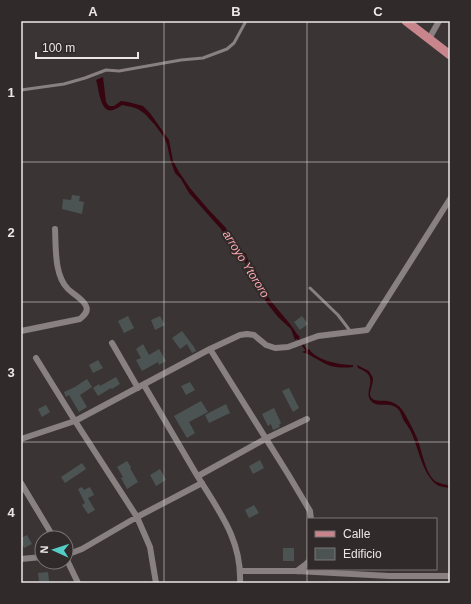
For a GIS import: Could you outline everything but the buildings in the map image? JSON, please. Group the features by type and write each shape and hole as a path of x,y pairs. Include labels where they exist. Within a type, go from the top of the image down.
{"main road":[{"path":"406,21 450,55"}],"street":[{"path":"429,39 439,21"},
{"path":"21,439 75,421 210,349 240,335 254,335 266,346 274,348 291,346 318,336 367,330 450,199"},
{"path":"21,331 80,319 86,314 86,305 62,282 58,272 55,229"},
{"path":"112,342 138,388"},
{"path":"210,349 288,474 310,511 311,518"},
{"path":"36,358 137,517 150,547 156,583"},
{"path":"144,385 218,509 233,537 238,554 240,583"},
{"path":"198,476 265,438 307,419"},
{"path":"21,483 49,530"},
{"path":"74,552 202,483"},
{"path":"21,559 34,558"},
{"path":"297,571 307,563"},
{"path":"72,570 78,583"},
{"path":"240,571 326,571 388,576 450,576"},
{"path":"388,576 389,583"}],"lane":[{"path":"21,90 64,84 106,70 119,71 181,60 203,58 227,49 234,43 246,21"},
{"path":"310,288 338,315 351,332"}],"water":[{"path":"103,77 106,102 109,106 114,106 121,101 128,102 143,106 150,113 169,140 173,161 179,172 190,188 226,228 232,243 246,254 249,263 257,273 270,300 300,337 295,340 291,329 278,317 266,302 259,285 241,255 230,247 221,229 189,193 181,179 175,173 167,144 155,125 138,109 122,105 113,110 105,108 101,100 96,80"},
{"path":"309,349 317,357 329,362 353,365 353,367 340,368 331,366 302,352"},
{"path":"357,365 369,371 373,378 370,396 374,400 392,402 398,405 409,421 417,438 429,473 435,481 450,486 450,488 437,485 431,480 421,460 411,432 399,410 396,407 377,404 371,401 369,397 369,375 358,368"}],"waterway":[{"name":"arroyo Ytororo","path":"297,337 307,351"}]}
